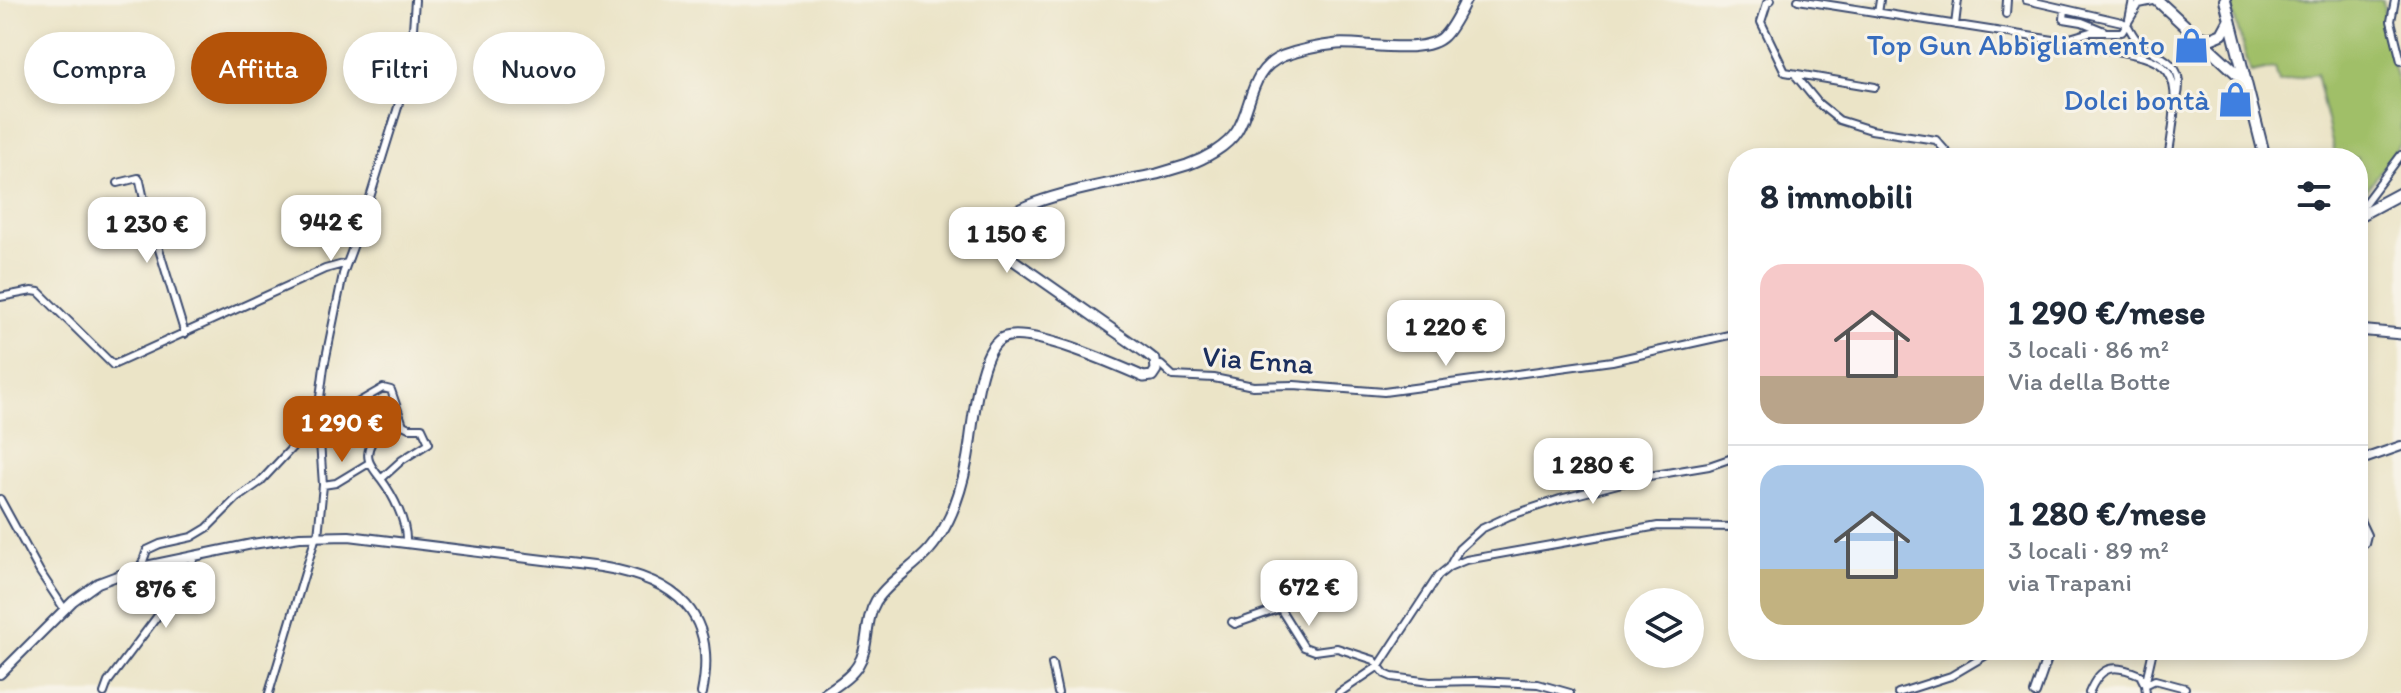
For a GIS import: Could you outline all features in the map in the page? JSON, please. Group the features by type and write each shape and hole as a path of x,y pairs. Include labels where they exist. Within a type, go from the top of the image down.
{"main road":[{"path":"826,693 850,676 859,664 876,601 942,532 967,464 982,372 994,345 1002,338 1014,336 1058,344 1094,355 1144,377 1152,376 1157,365 1134,344 1003,253 994,238 1000,220 1033,203 1192,163 1223,146 1234,135 1255,81 1264,69 1279,58 1304,49 1338,44 1416,47 1432,44 1445,36 1466,0"},
{"path":"2158,0 2245,82"},
{"path":"2225,0 2262,148"},
{"path":"2199,37 2210,39 2222,34 2229,21"},
{"path":"2368,209 2401,193"},
{"path":"2368,331 2401,334"}],"street":[{"path":"269,693 317,536 323,485 318,426 324,367 347,263 394,121 409,54 415,0"},
{"path":"1771,0 1763,15 1763,29 1785,72 1875,87"},
{"path":"1798,0 2070,40 2141,56 2168,69 2175,84 2176,103"},
{"path":"1878,13 1880,0"},
{"path":"1955,25 1958,0"},
{"path":"2006,14 2007,0"},
{"path":"2026,0 2122,22 2140,43 2167,58 2180,88 2169,148"},
{"path":"2128,26 2133,0"},
{"path":"2070,40 2090,32 2122,32 2139,4 2158,0"},
{"path":"2395,0 2391,21 2401,61"},
{"path":"2065,9 2064,19 2082,22 2111,34"},
{"path":"1796,76 1818,103 1839,120 1871,130 1936,140 1943,148"},
{"path":"2368,200 2401,155"},
{"path":"118,183 138,178 140,181 159,255 185,334"},
{"path":"0,297 39,292 113,365 325,269 347,263"},
{"name":"Via Enna","path":"1157,365 1173,376 1214,378 1253,386 1294,385 1384,392 1612,361 1728,335"},
{"path":"381,479 406,456 429,443 422,428 403,425 391,429 373,428 351,435 327,412 350,407 383,388 394,394 403,425"},
{"path":"141,567 147,550 192,537 207,528 237,498 260,482 301,438 318,426"},
{"path":"365,432 372,442 367,450 369,463 391,491 404,526 406,542"},
{"path":"2368,458 2399,447 2401,458"},
{"path":"1449,567 1459,549 1481,529 1509,516 1575,495 1728,459"},
{"path":"323,485 336,483 369,463"},
{"path":"0,499 65,610"},
{"path":"1339,693 1379,666 1438,576 1449,567 1466,560 1658,526 1728,527"},
{"path":"0,674 65,610 98,583 141,567 252,544 317,536 406,542 614,569 652,581 681,600 700,626 707,644 708,659 702,693"},
{"path":"104,693 108,682 189,574 194,557"},
{"path":"1232,622 1235,624 1278,609 1309,650 1346,650 1374,660 1392,677 1430,682 1538,684 1570,693"},
{"path":"1898,693 1951,676 1978,660"},
{"path":"2035,693 2047,660"},
{"path":"2145,685 2151,660"},
{"path":"1052,664 1058,693"},
{"path":"2089,693 2095,677 2119,666 2140,675 2146,693"},
{"path":"2145,685 2155,680 2185,688"}],"green space":[{"path":"2229,0 2383,0 2389,49 2401,96 2401,142 2368,188 2368,148 2334,148 2316,74 2279,82 2275,68 2251,73"}],"place":[{"name":"Top Gun Abbigliamento","path":"2191,45"},
{"name":"Dolci bontà","path":"2236,100"}]}
